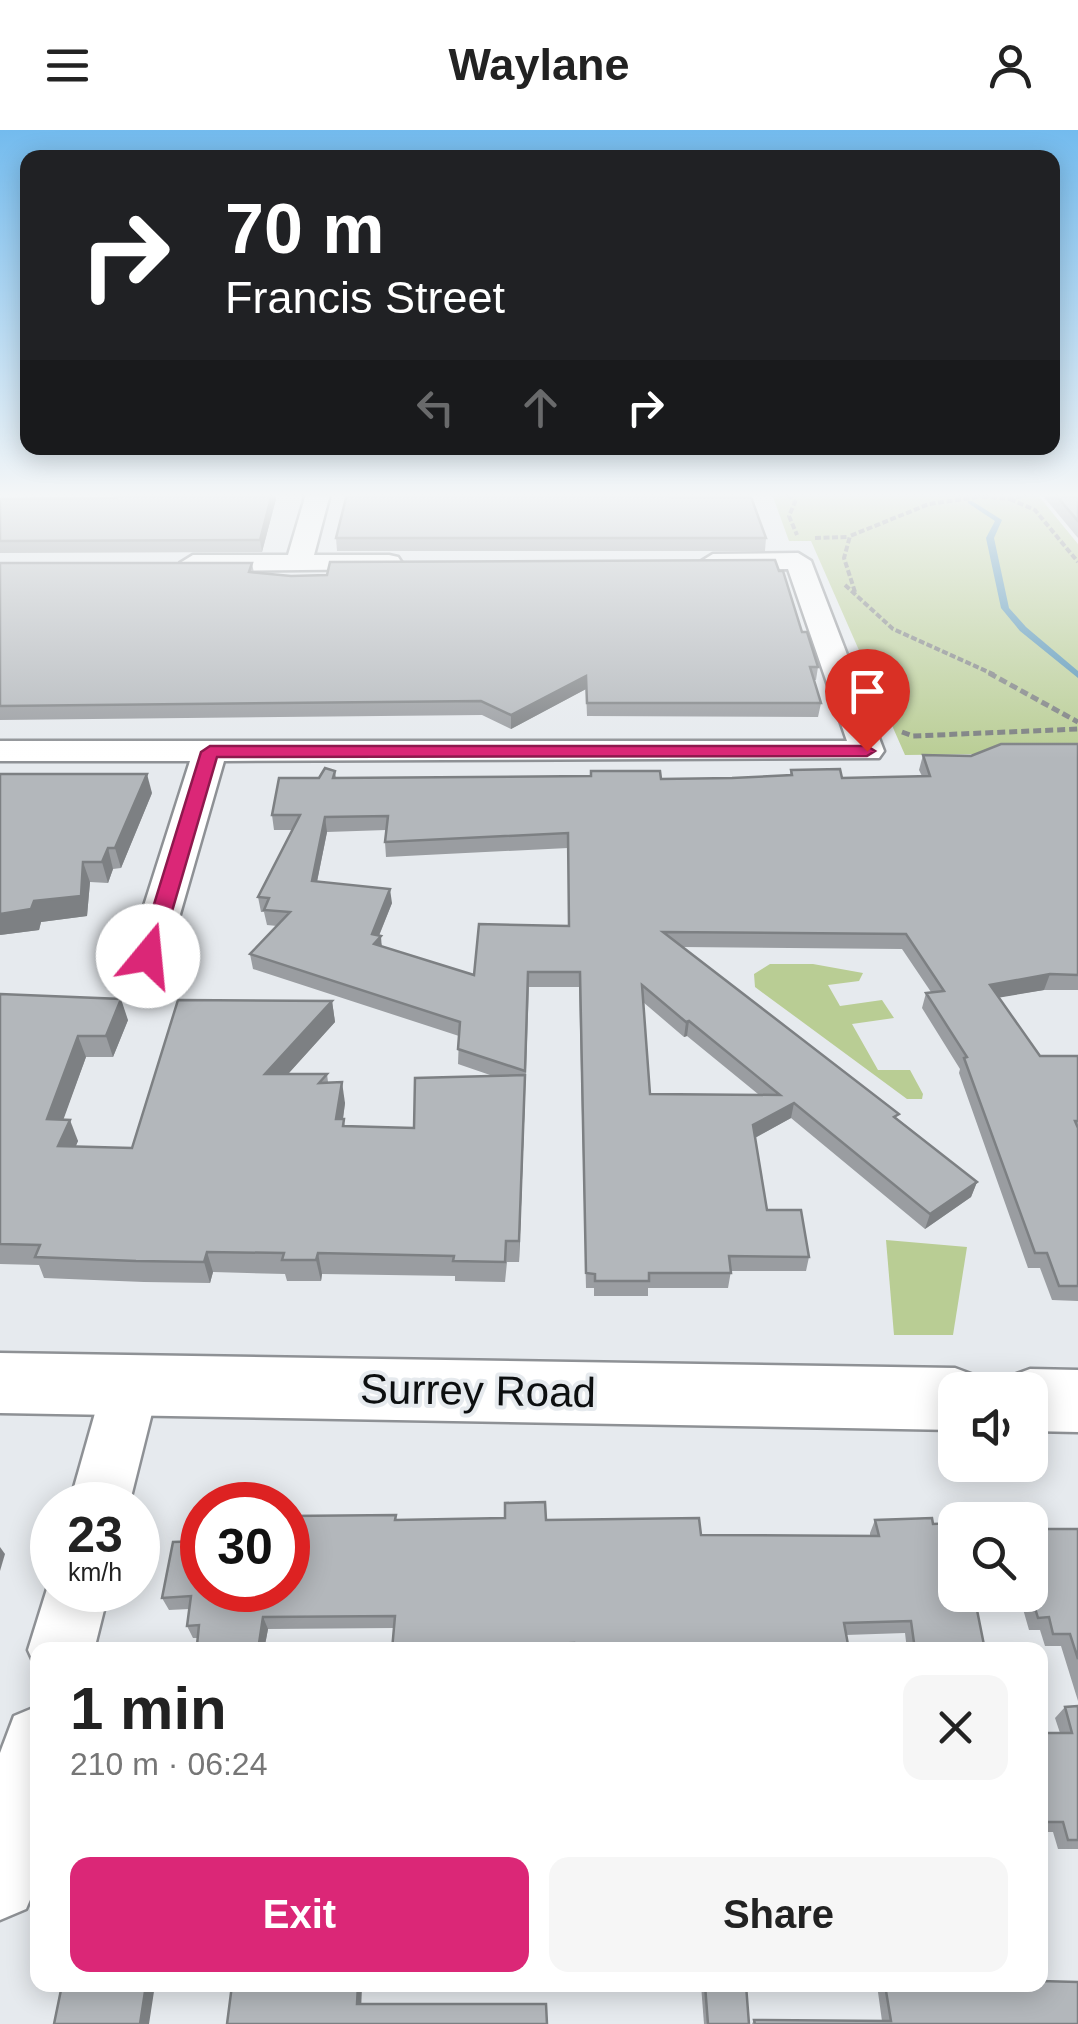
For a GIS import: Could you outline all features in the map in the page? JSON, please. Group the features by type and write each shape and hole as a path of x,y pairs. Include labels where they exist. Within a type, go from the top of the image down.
{"main road":[{"name":"Surrey Road","path":"0,1383 938,1399"},
{"path":"1048,1400 1078,1401"}],"street":[{"path":"0,751 867,751 814,582"},
{"path":"148,956 210,752"},
{"path":"105,1482 131,1385"},
{"path":"63,1642 71,1612"},
{"path":"0,1882 30,1770"}],"path":[{"path":"841,582 893,629 994,676 1078,722"},
{"path":"852,582 857,600"},
{"path":"903,735 1078,729"}],"green space":[{"path":"829,582 1078,582 1078,753 905,755"},
{"path":"770,964 813,964 863,973 859,981 828,985 840,1006 882,1000 894,1018 852,1024 878,1070 910,1070 922,1099 907,1099 755,987 754,974"},
{"path":"886,1240 967,1247 953,1335 894,1335"}],"building":[{"path":"0,582 787,582 818,667 810,667 821,703 587,703 586,676 511,715 481,701 0,706"},
{"path":"1001,744 1078,744 1078,975 1050,974 990,985 1040,1056 1078,1056 1078,1286 1059,1286 1047,1253 1035,1253 964,1058 967,1057 926,993 944,991 906,934 663,932 899,1114 894,1117 977,1182 930,1214 794,1103 753,1125 767,1210 801,1210 809,1257 729,1256 731,1273 649,1273 649,1281 595,1281 595,1274 586,1273 580,972 528,972 525,1071 458,1049 460,1022 250,954 290,912 264,910 269,898 258,897 300,815 272,815 279,778 319,778 325,768 335,771 333,778 591,776 591,771 660,771 661,779 732,778 792,775 791,770 840,769 842,778 930,776 923,755 971,756","holes":["388,816 385,842 568,833 569,926 479,924 474,975 374,944 381,936 372,934 390,889 312,881 325,817","642,985 686,1022 780,1095 650,1094"]},
{"path":"0,774 147,774 115,848 108,848 102,862 83,862 81,896 34,901 31,909 0,914"},
{"path":"0,994 121,999 106,1036 78,1036 47,1119 70,1120 58,1146 132,1148 178,1000 332,1001 265,1074 327,1074 319,1083 342,1082 336,1119 344,1119 343,1126 414,1128 415,1078 525,1075 519,1241 506,1241 505,1262 453,1261 454,1256 318,1253 316,1260 282,1260 284,1253 207,1252 204,1262 136,1261 35,1257 40,1245 0,1244"},
{"path":"545,1502 546,1520 699,1518 701,1535 879,1536 875,1520 932,1518 933,1524 938,1524 938,1612 977,1612 983,1642 914,1642 911,1621 844,1623 848,1642 393,1642 395,1616 263,1617 259,1642 197,1642 199,1625 187,1626 189,1612 310,1612 310,1516 396,1515 395,1520 505,1518 505,1503"},
{"path":"1048,1529 1078,1529 1078,1659 1070,1634 1053,1634 1049,1617 1038,1618 1036,1612 1048,1612"},
{"path":"173,1542 180,1542 180,1597 162,1598"},
{"path":"1078,1706 1078,1840 1068,1840 1063,1822 1048,1822 1048,1733 1072,1733 1065,1707"},
{"path":"1048,1981 1078,1982 1078,2024 755,2024 754,2020 891,2021 886,1992 1048,1992"},
{"path":"61,1992 145,1992 140,2024 54,2024"},
{"path":"231,1992 358,1992 357,2004 546,2004 547,2024 227,2024"},
{"path":"706,1992 747,1992 749,2024 708,2024"}],"waterway":[{"path":"1000,582 1005,608 1023,629 1078,675"}],"route":[{"path":"148,956 210,752 867,751"}]}
